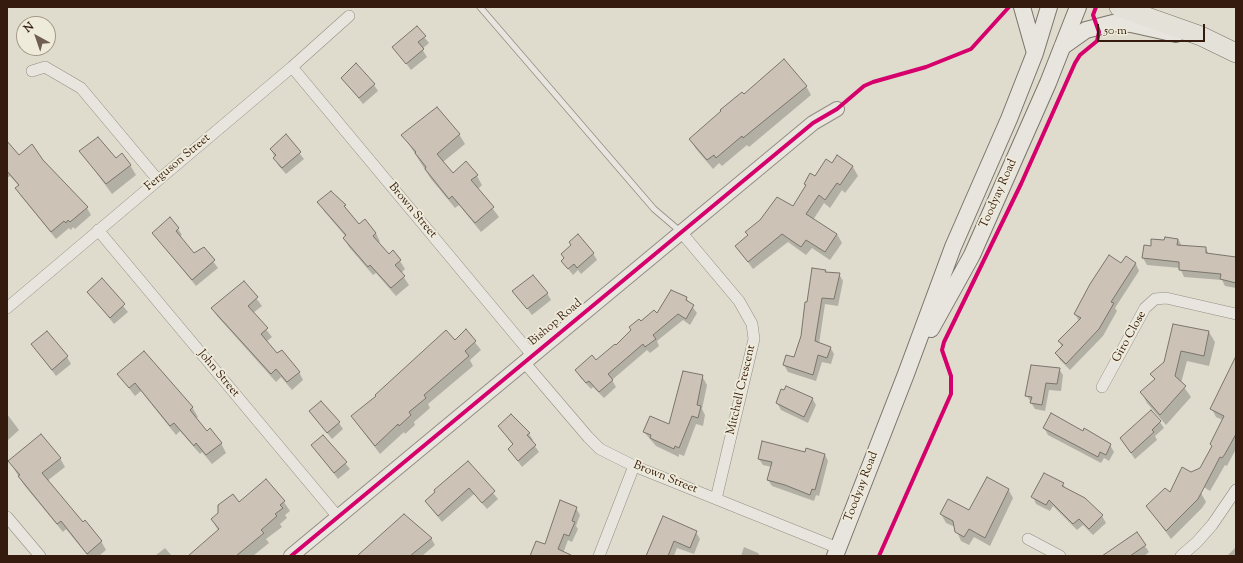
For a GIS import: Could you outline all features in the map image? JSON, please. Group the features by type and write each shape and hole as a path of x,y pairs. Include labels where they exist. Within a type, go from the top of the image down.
{"highway":[{"path":"1119,7 1201,36 1236,52"}],"main road":[{"path":"1022,7 1035,53"},
{"name":"Toodyay Road","path":"837,552 906,374 953,247 1009,119 1035,53 1049,7"},
{"name":"Toodyay Road","path":"906,374 972,255 1078,7"},
{"path":"1062,47 1086,30 1113,23 1131,24 1171,34 1201,36"}],"street":[{"name":"Ferguson Street","path":"7,308 292,67 349,16"},
{"path":"32,71 45,67 81,88 158,180"},
{"name":"Brown Street","path":"292,67 528,358 588,437 600,448 634,466 716,499 837,552"},
{"name":"Bishop Road","path":"291,556 813,123 837,109"},
{"name":"John Street","path":"98,230 338,517"},
{"name":"Mitchell Crescent","path":"681,232 739,300 752,324 754,339 716,499"},
{"name":"Giro Close","path":"1102,387 1145,308 1155,299 1166,298 1236,314"},
{"path":"600,556 634,466"},
{"path":"1181,556 1197,542 1212,525 1236,490"},
{"path":"7,517 40,556"},
{"path":"1028,539 1060,556"}],"lane":[{"path":"480,7 654,210 681,232"}],"building":[{"path":"417,26 426,36 418,42 424,49 406,64 392,47"},
{"path":"784,59 807,86 716,158 714,155 707,160 689,139 721,111 720,110 742,92 744,94"},
{"path":"356,63 375,84 359,98 341,78"},
{"path":"437,107 460,134 437,154 453,173 466,161 478,175 471,180 494,207 475,223 452,196 449,199 425,169 426,167 415,153 416,152 401,135"},
{"path":"286,134 301,152 282,168 273,158 276,155 270,149"},
{"path":"98,137 116,158 122,153 131,165 106,184 79,151"},
{"path":"7,141 19,155 32,144 43,160 88,207 70,222 68,220 66,223 64,221 51,232 15,188 19,185 7,171"},
{"path":"837,155 853,166 840,185 837,183 825,200 819,195 806,214 837,234 825,252 806,240 801,247 782,234 748,262 735,246 748,235 745,232 760,220 777,197 793,206 806,185 804,184 810,173 815,176 826,159 832,163"},
{"path":"331,191 346,205 344,206 359,224 365,219 376,233 373,236 389,254 393,250 401,260 395,265 405,276 391,288 370,265 368,267 343,238 346,235 317,202"},
{"path":"170,217 179,228 176,231 194,253 204,247 215,260 192,280 152,233"},
{"path":"578,234 594,253 577,268 574,264 568,269 561,261 564,258 561,254 571,245 569,242"},
{"path":"1165,237 1178,239 1177,245 1206,247 1206,253 1236,257 1236,283 1220,279 1221,274 1179,270 1179,262 1142,258 1144,245 1151,246 1151,239 1164,240"},
{"path":"1109,255 1121,263 1126,256 1136,263 1111,302 1114,303 1099,329 1066,364 1055,353 1063,345 1058,341 1081,318 1074,314 1090,284"},
{"path":"812,268 826,270 825,272 840,273 834,299 822,298 815,341 831,347 827,358 818,355 813,375 783,365 786,355 794,357 801,336 805,302 807,302"},
{"path":"533,275 548,293 527,309 512,291"},
{"path":"102,278 125,304 110,318 87,292"},
{"path":"244,281 258,297 248,306 268,328 261,334 277,353 282,350 300,372 287,382 276,369 271,374 211,308"},
{"path":"671,290 687,297 686,300 694,305 686,319 678,314 653,335 656,339 645,347 643,344 608,374 613,380 599,392 589,381 586,383 575,370 592,355 596,360 615,344 616,345 631,330 629,327 639,319 641,321 654,310 657,313"},
{"path":"1173,324 1209,331 1204,356 1181,351 1175,376 1186,386 1160,415 1140,392 1155,379 1150,374 1164,362"},
{"path":"466,329 476,341 465,351 469,356 424,395 426,398 409,412 411,415 399,426 398,424 375,446 351,416 376,396 375,395 446,330 455,340"},
{"path":"47,331 68,356 52,370 31,344"},
{"path":"144,351 193,407 190,410 207,431 210,428 222,443 206,455 196,443 194,446 174,423 170,426 135,383 129,388 117,374"},
{"path":"1236,356 1236,434 1225,454 1222,458 1220,457 1198,499 1166,531 1146,506 1165,488 1170,492 1182,467 1191,472 1200,468 1212,446 1210,444 1224,416 1210,409"},
{"path":"1031,365 1060,368 1057,384 1046,383 1042,405 1030,403 1032,397 1025,396"},
{"path":"683,371 703,375 697,405 701,406 698,418 692,416 679,448 675,446 674,449 650,438 651,435 643,432 650,416 669,424"},
{"path":"786,386 813,398 804,417 776,403 781,389 784,390"},
{"path":"321,401 340,422 327,433 309,411"},
{"path":"1151,410 1161,421 1152,430 1154,432 1131,453 1120,438"},
{"path":"1051,413 1083,431 1084,428 1111,444 1106,455 1100,452 1098,457 1043,428"},
{"path":"511,414 530,433 527,435 536,445 518,461 508,449 513,444 498,426"},
{"path":"41,434 61,458 42,473 83,522 85,520 102,541 87,554 61,521 57,524 18,476 20,475 8,461"},
{"path":"323,435 347,462 334,473 311,445"},
{"path":"762,441 805,452 806,448 825,454 815,490 812,489 810,495 785,485 767,480 772,462 758,459"},
{"path":"468,461 495,491 482,503 469,488 438,516 425,501 435,492 434,490"},
{"path":"1044,473 1064,483 1062,486 1085,498 1103,515 1089,529 1079,519 1073,524 1049,500 1046,505 1031,497"},
{"path":"987,477 1009,489 985,538 969,529 964,537 955,532 953,521 940,514 948,499 969,510"},
{"path":"266,479 285,501 280,505 283,508 275,514 277,516 261,530 264,533 236,556 188,556 219,529 211,519 218,513 218,505 233,494 239,502"},
{"path":"560,500 577,507 572,521 575,522 569,536 564,534 558,549 573,556 530,556 536,541 545,544"},
{"path":"404,514 432,538 410,556 357,556"},
{"path":"663,516 697,531 690,548 674,541 668,556 646,556"},
{"path":"1137,532 1146,545 1130,556 1102,556"}],"cycle path":[{"path":"291,556 813,123 837,109 864,86 926,67 971,49 1009,7"},
{"path":"879,556 951,394 951,376 942,350 944,342 1021,184 1075,63 1080,55 1097,41 1099,32 1093,15 1096,7"}]}
